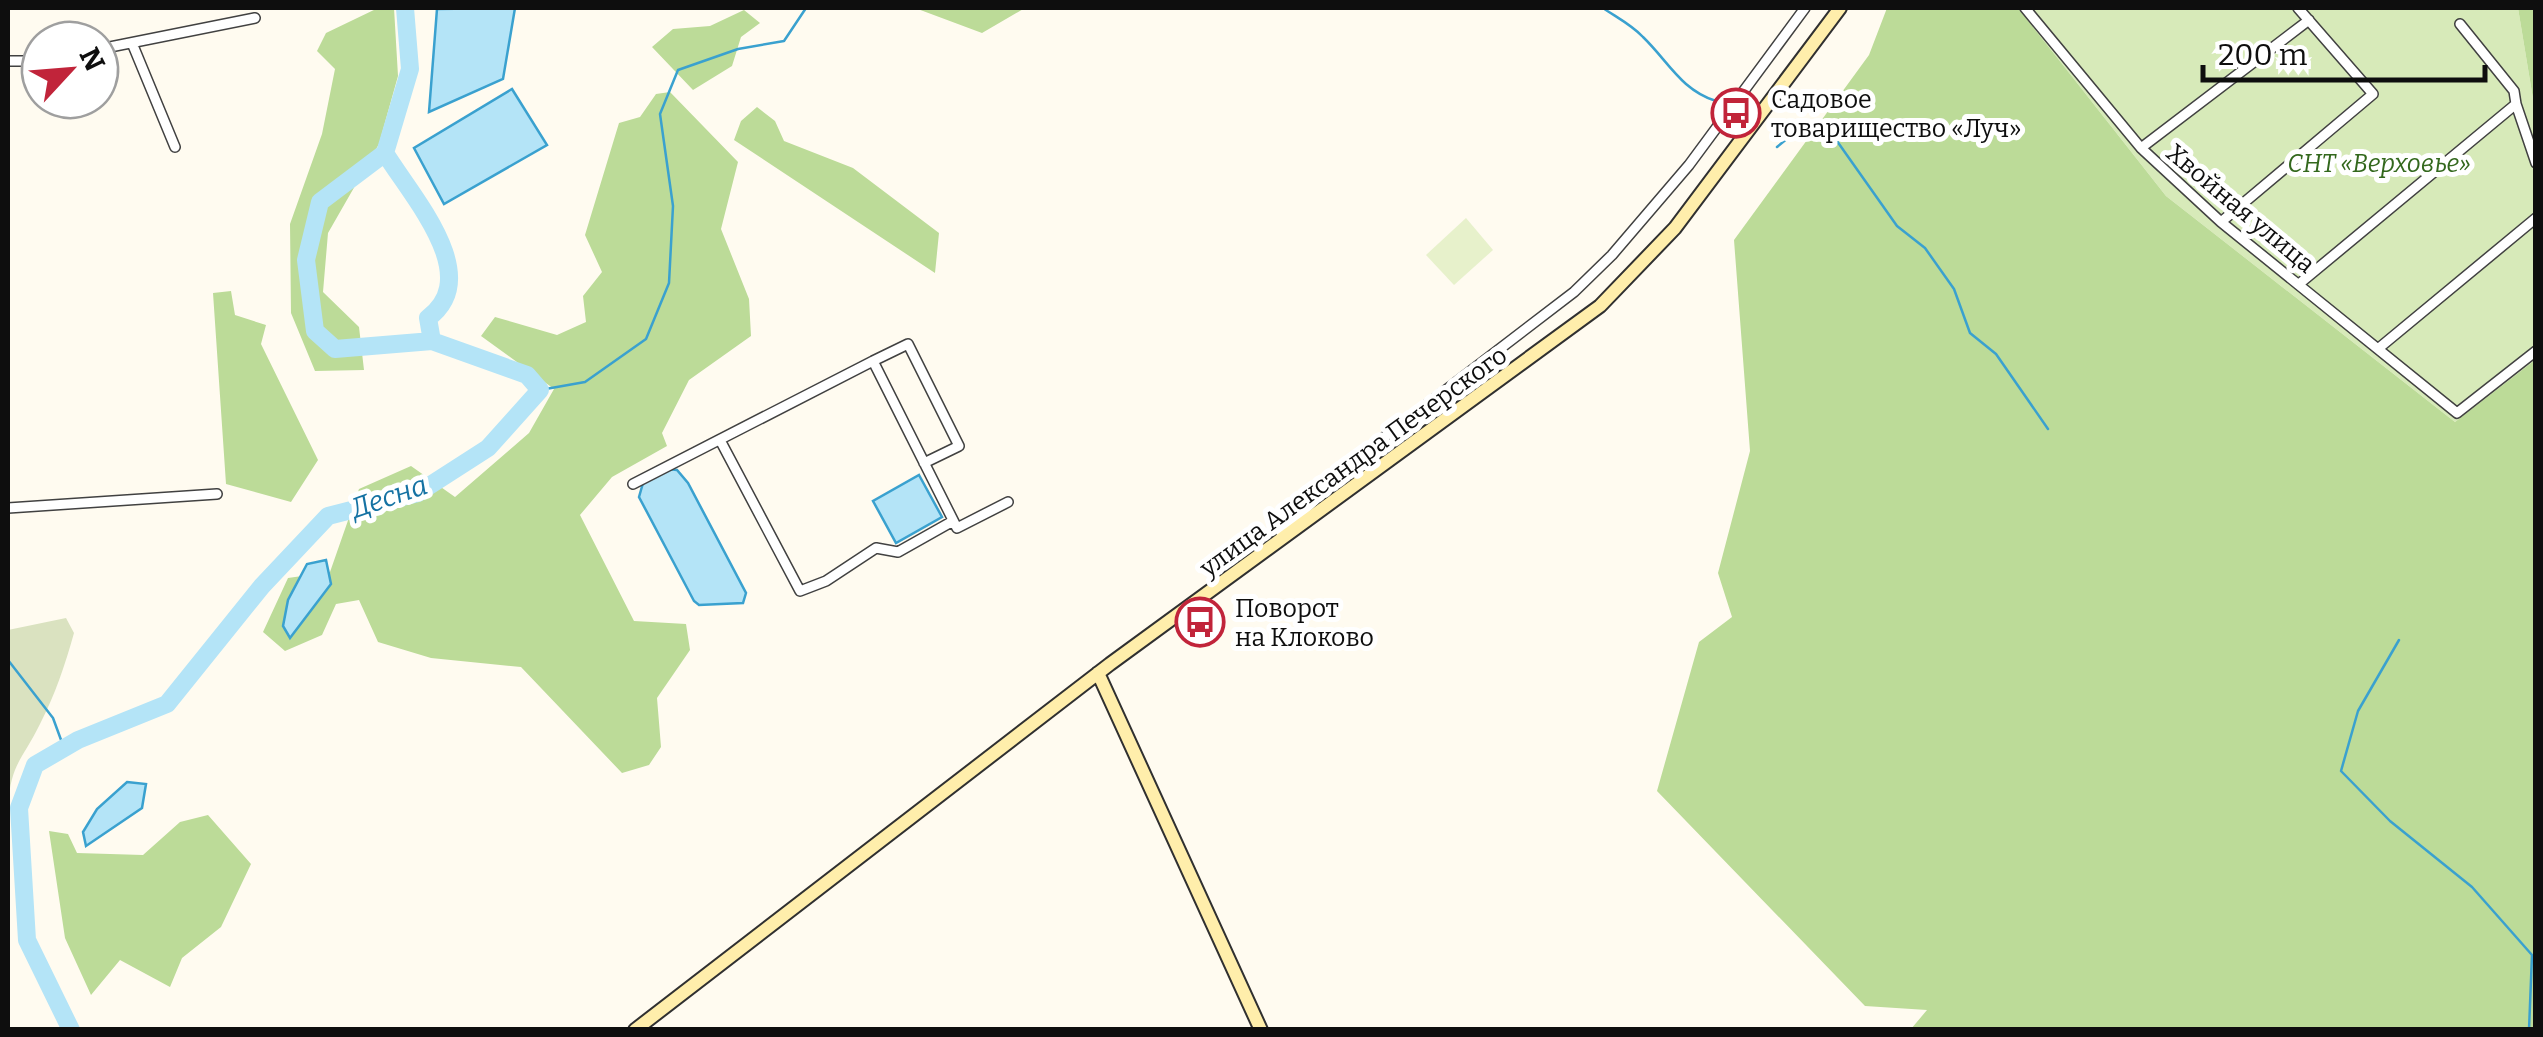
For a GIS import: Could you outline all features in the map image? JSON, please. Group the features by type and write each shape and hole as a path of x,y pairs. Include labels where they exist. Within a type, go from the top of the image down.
{"main road":[{"name":"улица Александра Печерского","path":"635,1030 1098,673 1600,306 1675,228 1840,8"},
{"path":"1098,673 1262,1030"}],"street":[{"path":"1255,558 1365,452 1574,292 1612,255 1689,165 1805,8"},
{"name":"Хвойная улица","path":"2025,8 2142,148 2221,222 2457,413 2536,350"},
{"path":"2221,222 2373,94 2298,8"},
{"path":"2142,148 2309,20 2313,8"},
{"path":"120,45 255,18"},
{"path":"2460,24 2514,91 2536,162"},
{"path":"132,43 176,147"},
{"path":"2300,284 2516,104"},
{"path":"2379,348 2536,218"},
{"path":"633,484 908,344 959,446 924,463"},
{"path":"873,361 957,528 1008,502"},
{"path":"720,440 800,591 826,582 876,548 898,552 954,521"},
{"path":"8,508 217,494"}],"green space":[{"path":"378,8 394,8 398,76 379,144 328,233 323,292 359,327 364,370 315,371 291,313 290,224 322,134 335,69 317,51 326,33"},
{"path":"915,8 1025,8 982,33"},
{"path":"1887,8 2018,8 2166,196 2455,422 2535,360 2535,1029 1911,1029 1927,1010 1865,1006 1657,791 1699,642 1732,617 1718,573 1750,451 1734,240 1869,55"},
{"name":"СНТ «Верховье»","path":"2018,8 2518,8 2535,111 2535,360 2455,422 2166,196"},
{"path":"2518,8 2535,8 2535,111"},
{"path":"744,10 760,23 741,37 732,66 693,90 652,47 673,29 710,26"},
{"path":"670,92 738,162 721,229 749,299 751,336 689,380 662,433 667,446 612,477 580,515 634,621 686,624 690,650 657,698 661,747 649,765 622,773 521,667 431,658 378,642 359,600 336,604 322,635 285,651 263,632 288,578 330,572 359,489 411,466 455,497 529,433 554,389 481,336 495,317 557,335 586,322 583,296 602,272 585,235 619,123 640,117 656,94"},
{"path":"757,107 775,121 784,141 853,168 939,233 935,273 734,140 741,121"},
{"path":"1466,218 1493,250 1454,285 1426,255"},
{"path":"231,291 235,315 266,325 261,344 318,460 291,502 226,484 213,293"},
{"path":"66,618 74,633 67,657 45,713 15,770 8,805 8,630"},
{"path":"208,815 251,864 221,927 182,958 170,987 120,960 91,995 65,938 49,831 68,834 77,853 143,855 180,822"}],"water":[{"path":"515,8 503,79 429,112 437,9"},
{"path":"512,89 547,145 444,204 414,148"},
{"path":"668,469 677,470 688,483 746,593 743,603 699,605 694,601 639,497 643,483"},
{"path":"919,475 942,517 896,543 873,501"},
{"path":"326,560 331,584 290,638 283,626 288,600 307,564"},
{"path":"127,782 146,784 142,808 86,846 83,832 97,809"}],"waterway":[{"name":"Десна","path":"71,1030 27,940 19,808 35,765 78,740 167,704 262,586 328,516 418,493 488,448 540,390 527,375 432,341 335,349 315,331 306,260 320,202 385,153 410,69 405,8"},
{"path":"540,390 585,382 646,339 669,283 673,206 660,114 678,70 738,49 784,41 806,8"},
{"path":"1603,8 1639,33 1693,90 1716,101"},
{"path":"1777,147 1805,124 1832,134 1897,226 1925,248 1954,289 1970,333 1996,354 2048,429"},
{"path":"385,153 425,213 446,259 449,281 444,301 428,318 432,341"},
{"path":"2399,640 2358,711 2341,771 2390,821 2472,887 2532,955 2529,1030"},
{"path":"8,660 53,718 64,748"}],"place":[{"name":"Садовое товарищество «Луч»","path":"1736,113"},
{"name":"Поворот на Клоково","path":"1200,622"}]}
